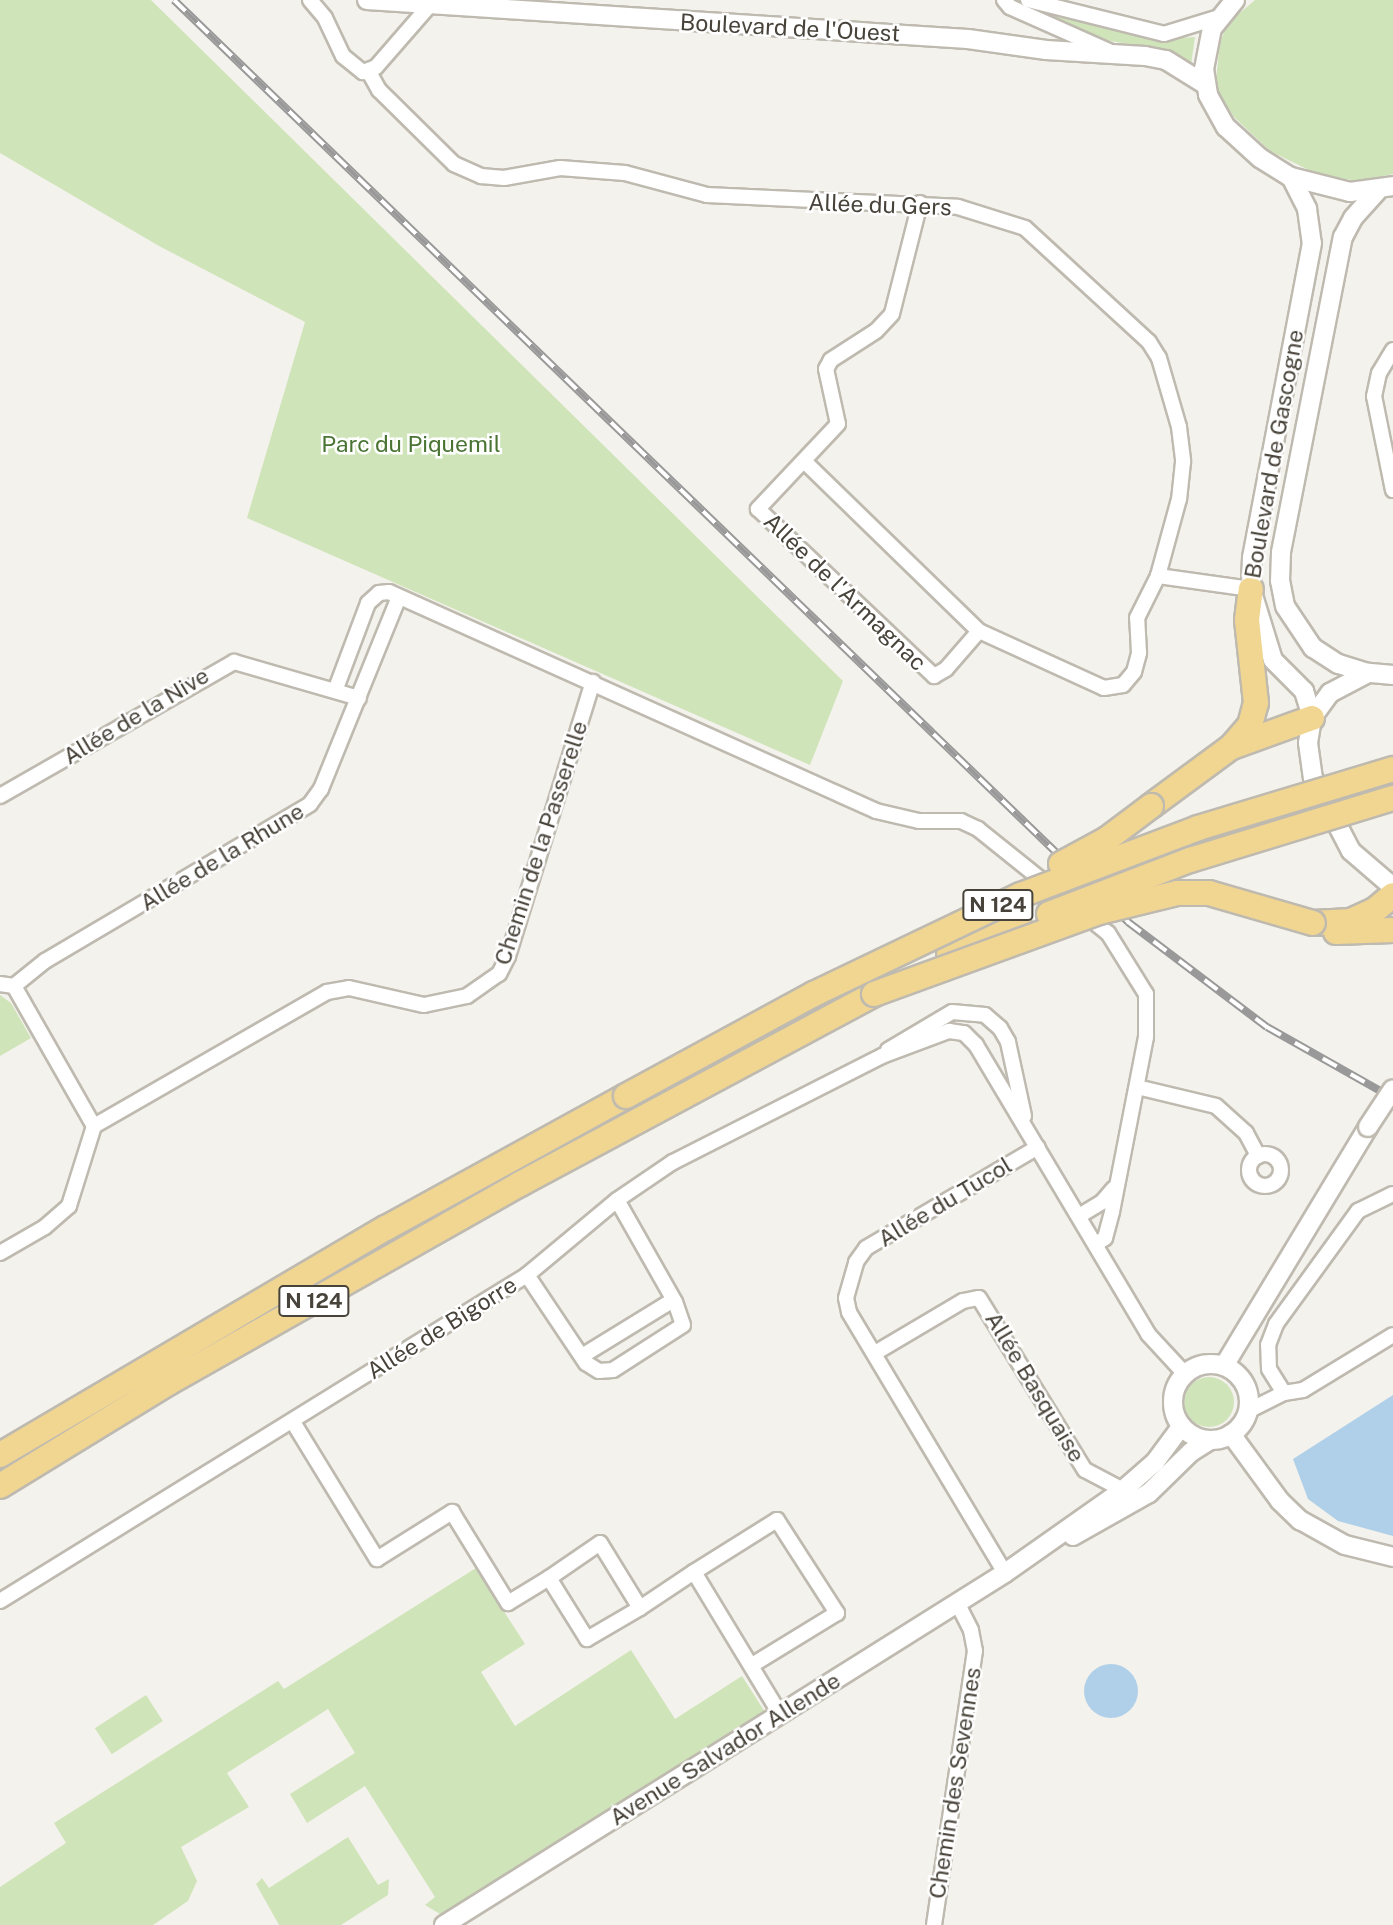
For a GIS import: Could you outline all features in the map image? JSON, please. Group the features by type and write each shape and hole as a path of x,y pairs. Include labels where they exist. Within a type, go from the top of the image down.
{"highway":[{"path":"814,994 991,893 1086,852 1231,747 1250,725 1256,703 1247,620 1251,589"},
{"path":"1231,747 1311,718"},
{"name":"N 124","path":"0,1455 386,1228 814,994 1021,895 1198,828 1393,769"},
{"name":"N 124","path":"0,1486 170,1382 633,1123 945,957 1110,888 1393,798"},
{"path":"874,994 1099,912 1177,892 1220,895 1335,932 1393,930"},
{"path":"1313,923 1351,921 1375,910 1393,895"}],"street":[{"name":"Allée du Gers","path":"310,0 325,18 347,62 358,71 369,72 379,90 454,164 481,176 504,178 560,168 643,176 707,195 831,204 920,203 971,209 1025,228 1154,348 1179,427 1183,462 1179,499 1158,562 1158,576 1137,618 1139,653 1134,673 1119,687 1104,688 979,631"},
{"path":"1004,0 1022,13 1116,54"},
{"path":"1028,0 1164,34 1219,17"},
{"path":"1235,0 1219,17 1206,54 1206,85 1226,127 1260,158 1290,177 1350,192 1385,188"},
{"name":"Boulevard de l'Ouest","path":"375,1 429,6 535,6 968,39 1046,50 1166,60 1206,85"},
{"path":"369,72 429,6"},
{"name":"Boulevard de Gascogne","path":"1290,177 1307,209 1312,243 1252,557 1251,589 1273,660 1304,691 1311,718"},
{"name":"Boulevard de Gascogne","path":"1385,188 1343,237 1281,552 1280,581 1285,606 1314,648 1338,664 1368,673 1393,675"},
{"name":"Allée de l'Armagnac","path":"920,203 892,314 876,331 831,360 826,369 839,422 758,509 934,676 946,669 979,631"},
{"path":"1393,350 1379,373 1374,396 1393,490"},
{"path":"804,461 979,631"},
{"path":"1158,576 1251,589"},
{"path":"335,691 372,597 382,592 593,682 876,811 906,819 970,824 1019,859 1108,933 1138,976 1149,1015 1105,1238 1096,1244"},
{"name":"Allée de la Rhune","path":"7,985 310,804 321,789 399,597"},
{"name":"Allée de la Nive","path":"0,796 221,666 246,665 359,698"},
{"path":"1368,673 1330,693 1311,718 1308,743 1312,778 1351,851 1393,887"},
{"name":"Chemin de la Passerelle","path":"94,1126 327,992 349,988 424,1005 467,996 499,974 509,957 593,682"},
{"path":"0,1253 44,1227 69,1206 94,1126 7,985"},
{"name":"Allée de Bigorre","path":"0,1601 527,1275 617,1200 673,1162 882,1056 952,1012 985,1015 1000,1028 1008,1042 1028,1130"},
{"name":"Allée de Bigorre","path":"882,1056 943,1032 964,1032 976,1045 1038,1147"},
{"path":"1136,1087 1216,1105 1246,1133 1258,1156"},
{"path":"1224,1366 1393,1089"},
{"name":"Allée du Tucol","path":"1005,1573 846,1304 860,1255 1038,1147 1148,1334 1185,1374"},
{"path":"1079,1216 1114,1188"},
{"path":"1284,1393 1269,1369 1268,1345 1276,1324 1359,1210 1393,1194"},
{"path":"527,1275 593,1369 613,1370 683,1325 673,1300 617,1200"},
{"name":"Allée Basquaise","path":"875,1353 963,1301 979,1298 989,1308 1085,1470 1122,1490"},
{"path":"582,1356 673,1300"},
{"path":"1248,1410 1244,1384 1224,1366 1203,1365 1185,1374 1172,1400 1181,1427 1192,1436 1210,1440 1231,1434 1248,1410 1284,1393 1303,1390 1393,1335"},
{"path":"293,1422 377,1559 452,1512 508,1603 600,1543 640,1608"},
{"name":"Avenue Salvador Allende","path":"1005,1573 1122,1490 1155,1462 1181,1427"},
{"path":"1231,1434 1280,1501 1300,1520 1338,1542 1393,1557"},
{"name":"Avenue Salvador Allende","path":"444,1925 1005,1573 1149,1493 1191,1452 1210,1440"},
{"path":"549,1578 587,1639 777,1520 838,1613 752,1665"},
{"path":"694,1572 780,1714"},
{"name":"Chemin des Sevennes","path":"934,1925 975,1651 971,1630 957,1603"}],"green space":[{"name":"Parc du Piquemil","path":"0,0 151,0 843,681 810,765 247,518 305,322 159,246 0,153"},
{"path":"1255,0 1393,0 1393,174 1360,181 1321,176 1270,151 1234,117 1220,96 1216,79 1220,42 1228,23"},
{"path":"1050,15 1161,39 1195,37 1191,65 1168,51 1088,37 1048,20"},
{"path":"0,995 11,1003 31,1038 0,1056"},
{"path":"1209,1377 1227,1384 1234,1402 1227,1420 1209,1427 1191,1420 1184,1402 1191,1384"},
{"path":"476,1568 525,1644 481,1672 515,1726 631,1650 675,1719 742,1676 765,1712 454,1911 440,1914 425,1905 435,1897 365,1786 307,1823 290,1794 355,1753 328,1709 227,1773 249,1807 181,1847 197,1881 188,1901 153,1925 0,1925 0,1887 66,1843 54,1823 278,1681 284,1689"},
{"path":"146,1695 163,1721 112,1754 95,1728"},
{"path":"348,1837 378,1885 389,1879 388,1895 341,1925 279,1925 256,1884 262,1878 269,1888"}],"water":[{"path":"1393,1395 1393,1536 1338,1521 1308,1499 1293,1459"},
{"path":"1116,1664 1126,1668 1134,1676 1138,1691 1134,1706 1126,1714 1106,1718 1096,1714 1088,1706 1084,1686 1088,1676 1096,1668"}],"railway":[{"path":"174,0 1128,922 1267,1027 1393,1098"}]}
